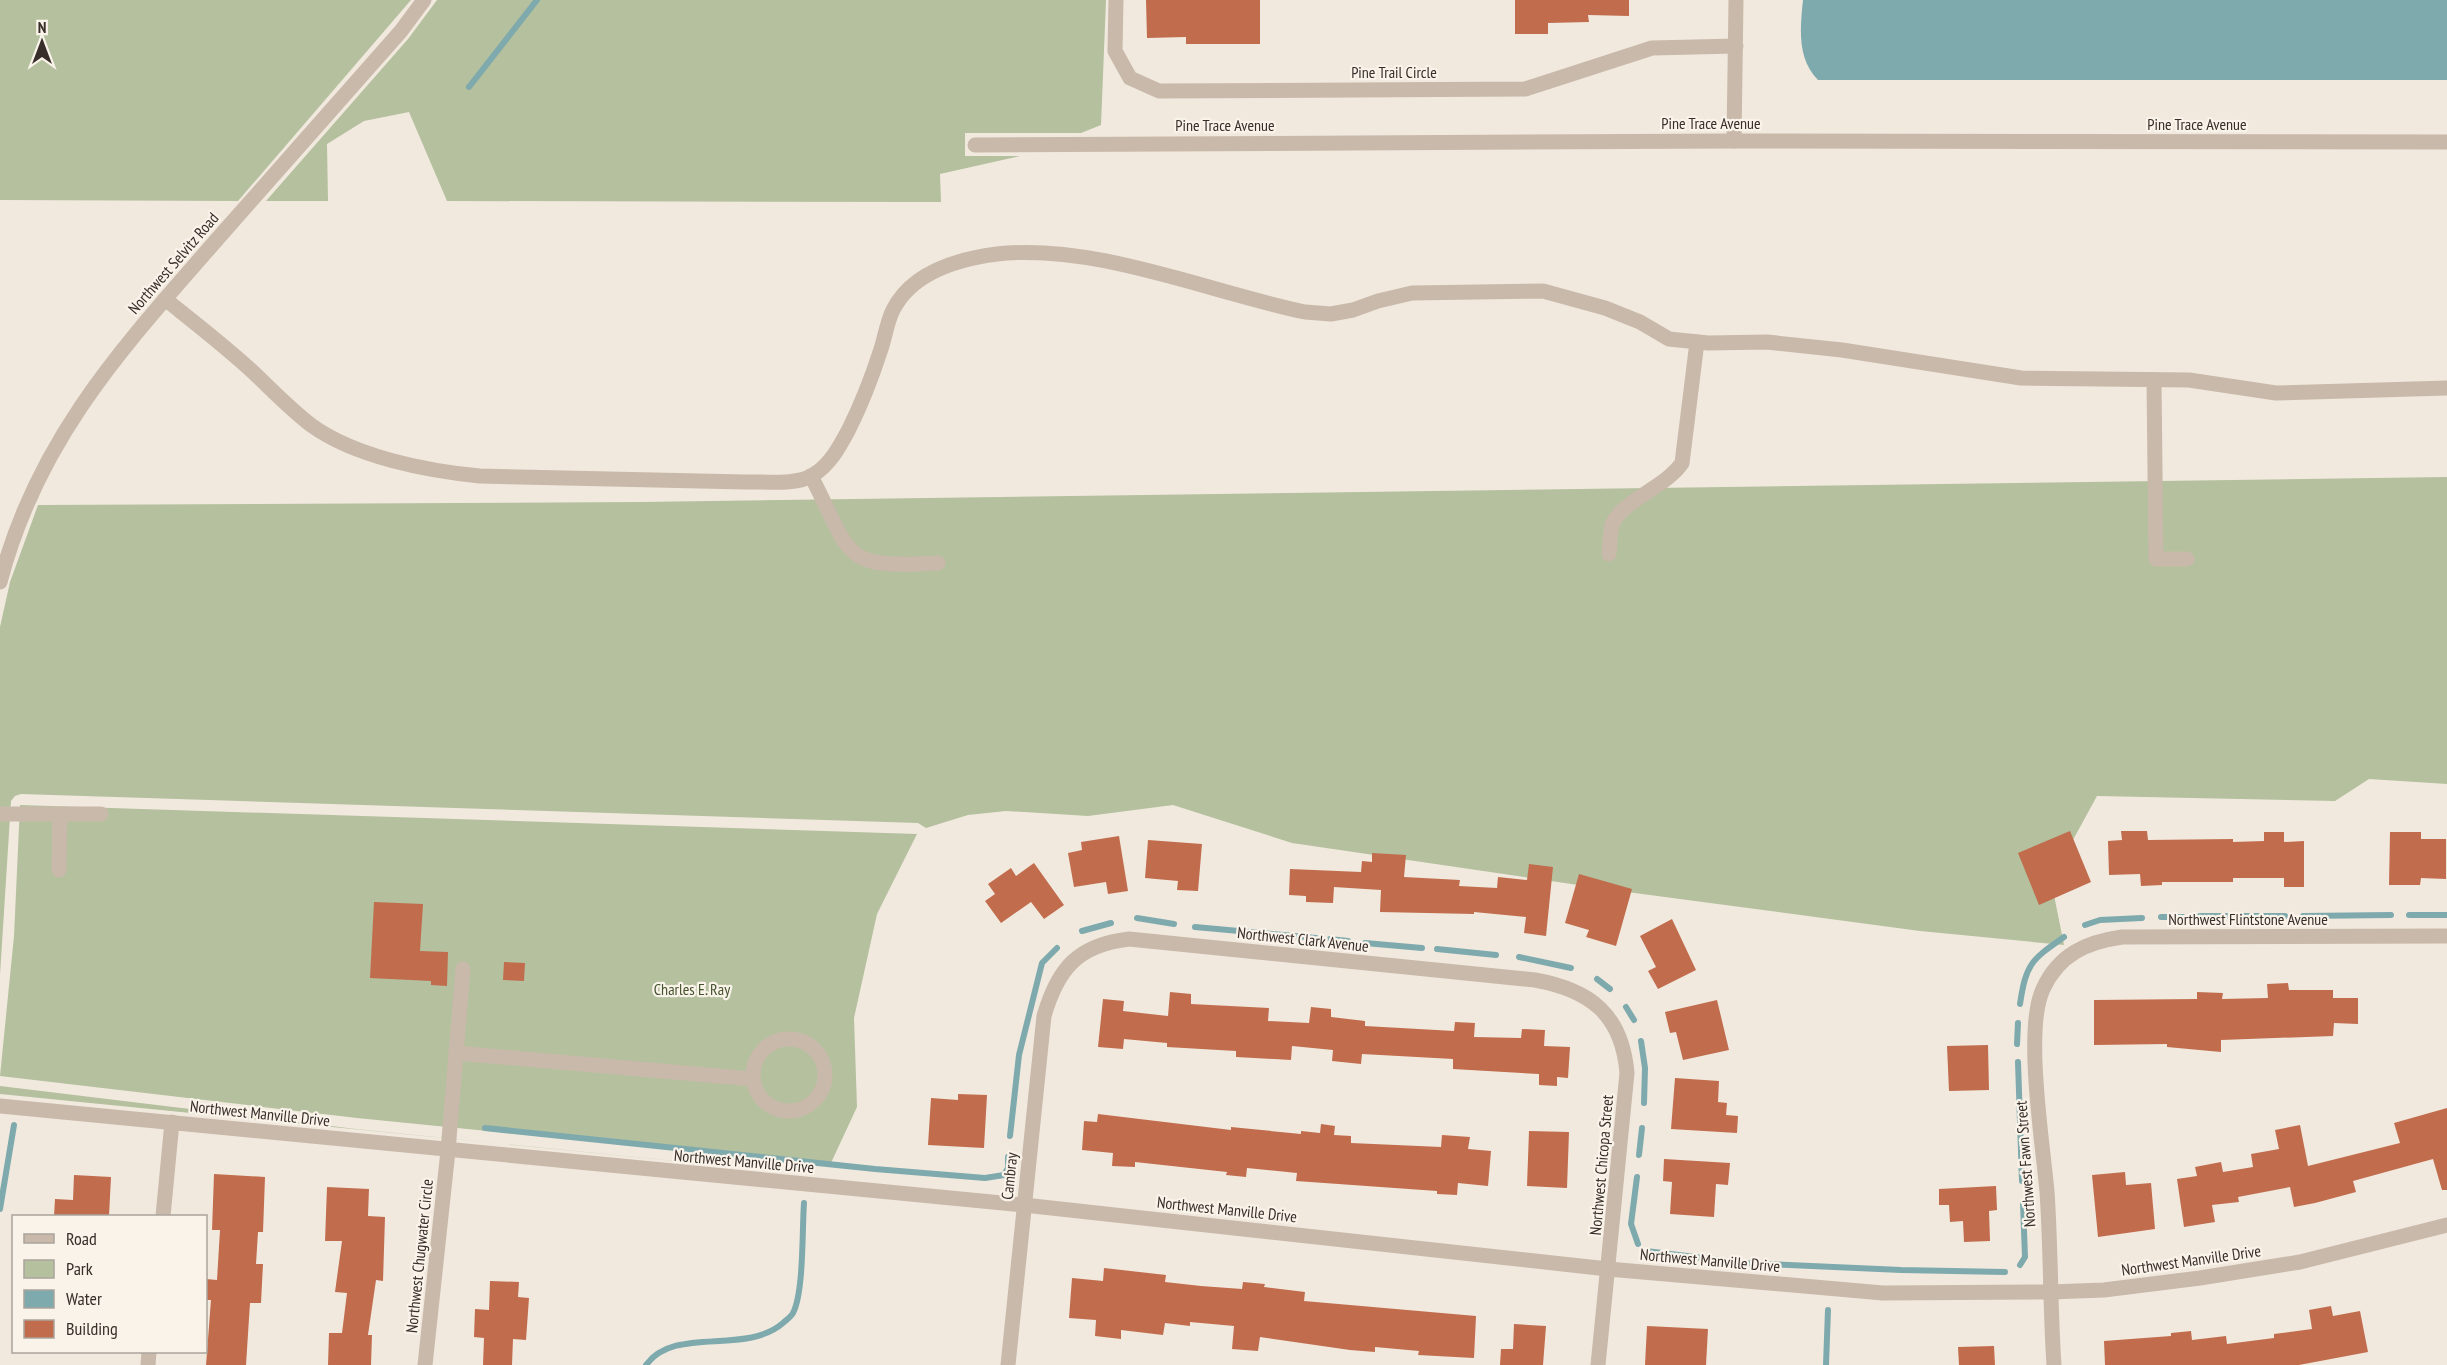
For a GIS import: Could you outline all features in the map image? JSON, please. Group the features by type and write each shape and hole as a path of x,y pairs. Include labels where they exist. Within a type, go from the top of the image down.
{"street":[{"name":"Northwest Selvitz Road","path":"0,582 22,515 52,449 119,351 401,31 424,0"},
{"name":"Pine Trail Circle","path":"1116,0 1115,51 1130,78 1159,91 1525,89 1652,48 1736,46"},
{"path":"1734,141 1736,0"},
{"name":"Pine Trace Avenue","path":"975,145 1734,141 2447,142"},
{"path":"165,299 228,349 311,425 336,440 386,458 443,473 480,476 745,482 788,481 811,476 829,461 864,399 893,310 904,294 924,276 937,269 996,254 1031,252 1077,257 1141,270 1271,305 1330,314 1353,310 1412,293 1543,291 1605,308 1640,322 1669,339 1697,342 1767,342 1842,350 2021,378 2189,380 2276,393 2447,388"},
{"path":"1610,554 1612,525 1621,512 1674,475 1682,463 1697,342"},
{"path":"2154,380 2156,560 2187,559"},
{"path":"811,476 839,534 856,556 870,563 891,566 938,563"},
{"path":"0,814 101,814"},
{"path":"58,870 60,814"},
{"name":"Northwest Flintstone Avenue","path":"2057,965 2083,946 2122,937 2447,936"},
{"name":"Northwest Clark Avenue","path":"1051,992 1059,976 1084,952 1110,942 1129,939 1534,980 1573,989"},
{"name":"Northwest Fawn Street","path":"2054,1365 2049,1292 2047,1194 2036,1053 2036,1016 2043,987 2057,965"},
{"name":"Northwest Chugwater Circle","path":"425,1365 448,1151 463,969"},
{"name":"Northwest Chicopa Street","path":"1573,989 1587,996 1607,1014 1618,1036 1626,1062 1625,1100 1598,1365"},
{"name":"Cambray","path":"1008,1365 1044,1016 1051,992"},
{"path":"783,1039 798,1039 811,1045 821,1056 826,1069 824,1085 817,1099 808,1106 793,1111 782,1111 768,1104 757,1092 753,1078 753,1067 759,1054 770,1044 783,1039"},
{"path":"456,1053 753,1078"},
{"name":"Northwest Manville Drive","path":"0,1106 1024,1205 1608,1269 1883,1293 2104,1290 2300,1262 2447,1225"},
{"path":"163,1215 172,1122"}],"green space":[{"path":"0,0 411,0 238,201 0,200"},
{"path":"437,0 1106,0 1101,125 1081,133 965,133 965,156 1020,156 940,174 941,202 447,201 409,112 364,121 327,144 328,201 266,201 408,39"},
{"path":"2447,477 2447,784 2369,779 2335,801 2097,796 2051,880 2064,945 1920,931 1612,890 1292,843 1173,805 1088,816 1006,811 968,815 926,828 918,823 21,794 15,796 11,801 0,975 0,627 10,582 38,505 641,502"},
{"name":"Charles E. Ray","path":"20,805 917,834 877,914 854,1018 857,1107 830,1165 357,1118 0,1076 14,936"},
{"path":"0,1086 356,1129 776,1171 0,1094"}],"water":[{"path":"1803,0 2447,0 2447,80 1818,80 1806,63 1803,53 1801,21"}],"building":[{"path":"1146,0 1260,0 1260,44 1186,44 1186,37 1147,38"},
{"path":"1515,0 1629,0 1629,16 1588,15 1589,22 1548,23 1548,34 1515,34"},
{"path":"2070,831 2091,882 2039,905 2018,853"},
{"path":"2121,831 2147,831 2148,840 2233,839 2233,842 2264,841 2264,832 2284,832 2284,842 2304,841 2304,887 2284,887 2284,878 2233,878 2233,882 2162,882 2162,885 2141,886 2140,874 2109,875 2108,841 2122,840"},
{"path":"2390,832 2421,832 2421,839 2446,839 2446,879 2421,878 2420,885 2389,885"},
{"path":"1119,836 1128,891 1108,894 1106,882 1074,887 1068,853 1082,850 1081,842"},
{"path":"1148,840 1202,844 1198,891 1177,890 1178,881 1145,878"},
{"path":"1372,853 1406,855 1404,877 1460,880 1459,886 1497,888 1498,877 1527,880 1529,864 1553,867 1546,936 1524,933 1526,917 1474,912 1474,914 1380,912 1381,890 1334,887 1333,903 1306,902 1306,896 1289,895 1290,869 1361,872 1362,861 1372,862"},
{"path":"1034,863 1064,905 1044,919 1031,902 1001,923 985,901 995,894 988,884 1011,868 1016,876"},
{"path":"1579,874 1632,889 1616,946 1586,937 1589,930 1565,923"},
{"path":"374,902 423,904 420,951 448,952 447,986 431,985 431,981 370,978"},
{"path":"1672,919 1696,970 1658,989 1648,971 1656,967 1640,936"},
{"path":"504,962 525,963 524,981 503,980"},
{"path":"2288,983 2289,990 2333,990 2333,998 2358,998 2358,1024 2334,1023 2333,1036 2221,1040 2221,1052 2167,1047 2167,1044 2094,1045 2094,1000 2197,999 2197,992 2223,993 2222,999 2268,998 2267,984"},
{"path":"1170,992 1191,994 1191,1004 1269,1008 1268,1021 1309,1023 1311,1007 1331,1009 1331,1017 1365,1021 1365,1026 1454,1031 1455,1022 1475,1023 1474,1037 1521,1038 1522,1029 1545,1030 1544,1046 1570,1047 1568,1078 1557,1077 1557,1086 1539,1085 1539,1074 1453,1069 1453,1059 1362,1054 1361,1064 1332,1061 1333,1050 1292,1046 1291,1060 1236,1057 1236,1051 1167,1047 1167,1043 1124,1039 1123,1049 1098,1047 1103,999 1124,1001 1123,1011 1168,1016"},
{"path":"1717,1000 1729,1050 1683,1060 1676,1032 1670,1033 1665,1012"},
{"path":"1988,1045 1989,1090 1949,1091 1947,1046"},
{"path":"1675,1078 1719,1081 1718,1102 1727,1103 1726,1115 1738,1116 1737,1133 1671,1129"},
{"path":"958,1094 987,1095 984,1148 928,1145 931,1098 958,1100"},
{"path":"2447,1108 2447,1190 2442,1190 2433,1159 2353,1181 2356,1192 2315,1203 2294,1207 2290,1187 2238,1197 2239,1202 2212,1205 2215,1222 2184,1227 2177,1179 2197,1176 2195,1167 2221,1162 2223,1172 2253,1167 2251,1154 2279,1149 2275,1130 2300,1125 2308,1166 2400,1143 2394,1123"},
{"path":"1098,1114 1231,1130 1231,1127 1301,1134 1301,1131 1320,1133 1321,1124 1335,1126 1334,1135 1351,1136 1351,1143 1441,1147 1442,1135 1470,1137 1468,1149 1491,1151 1488,1186 1458,1183 1457,1195 1437,1194 1437,1191 1296,1181 1297,1173 1247,1168 1246,1177 1226,1175 1227,1172 1135,1162 1135,1167 1112,1166 1113,1153 1082,1150 1084,1121 1097,1122"},
{"path":"1529,1131 1569,1132 1567,1188 1527,1186"},
{"path":"1664,1159 1730,1163 1728,1185 1716,1184 1714,1217 1670,1214 1672,1182 1663,1181"},
{"path":"2125,1172 2126,1185 2151,1183 2155,1229 2098,1237 2092,1175"},
{"path":"214,1174 265,1177 263,1232 258,1232 256,1264 263,1264 261,1303 250,1303 246,1365 206,1365 211,1300 207,1300 207,1279 217,1280 220,1230 212,1230"},
{"path":"74,1175 111,1177 109,1215 54,1215 55,1199 73,1200"},
{"path":"1996,1186 1997,1210 1989,1211 1990,1241 1964,1242 1963,1221 1950,1222 1949,1205 1939,1205 1939,1189"},
{"path":"327,1187 369,1189 368,1216 385,1217 383,1281 376,1280 368,1335 372,1335 371,1365 328,1365 329,1333 342,1333 347,1293 335,1292 342,1241 325,1241"},
{"path":"1104,1268 1166,1275 1165,1282 1201,1286 1242,1289 1243,1282 1265,1284 1264,1287 1305,1292 1304,1301 1476,1316 1474,1358 1418,1355 1419,1351 1375,1347 1375,1352 1350,1350 1260,1337 1258,1351 1232,1349 1234,1326 1190,1322 1190,1326 1165,1323 1163,1335 1121,1330 1121,1339 1095,1336 1096,1320 1069,1318 1072,1278 1103,1281"},
{"path":"490,1281 519,1282 518,1297 529,1298 526,1340 513,1339 512,1365 483,1365 484,1338 474,1337 475,1309 489,1310"},
{"path":"2331,1306 2333,1316 2360,1311 2368,1352 2299,1365 2105,1365 2104,1341 2171,1336 2171,1333 2191,1331 2192,1340 2226,1336 2227,1344 2274,1338 2274,1334 2312,1329 2309,1310"},
{"path":"1514,1324 1546,1326 1543,1365 1500,1365 1501,1349 1513,1349"},
{"path":"1647,1326 1708,1329 1706,1365 1645,1365"},
{"path":"1994,1346 1995,1365 1959,1365 1958,1347"}],"waterway":[{"path":"469,87 537,0"},
{"path":"2303,916 2391,915"},
{"path":"2409,915 2447,915"},
{"path":"2200,916 2285,916"},
{"path":"2161,917 2183,917"},
{"path":"1137,918 1174,924"},
{"path":"2085,925 2100,920 2142,918"},
{"path":"1082,931 1111,923"},
{"path":"1195,927 1316,938"},
{"path":"2020,1004 2025,980 2032,964 2064,937"},
{"path":"1330,939 1348,941"},
{"path":"1365,943 1422,948"},
{"path":"1010,1136 1019,1055 1042,963 1057,948"},
{"path":"1437,949 1496,955"},
{"path":"1519,957 1571,968"},
{"path":"1597,979 1610,989"},
{"path":"1626,1007 1634,1020"},
{"path":"2017,1044 2018,1023"},
{"path":"1641,1041 1645,1068 1644,1103"},
{"path":"2018,1062 2022,1181"},
{"path":"0,1209 14,1125"},
{"path":"485,1128 875,1169 985,1178 1004,1175 1008,1168 1008,1157"},
{"path":"1639,1155 1642,1128"},
{"path":"1637,1177 1631,1224 1638,1244"},
{"path":"646,1365 659,1353 674,1346 750,1338 767,1333 790,1317 797,1303 799,1291 804,1203"},
{"path":"2020,1265 2025,1257 2023,1204"},
{"path":"1646,1251 1745,1263 2005,1272"},
{"path":"1826,1365 1828,1310"}]}
